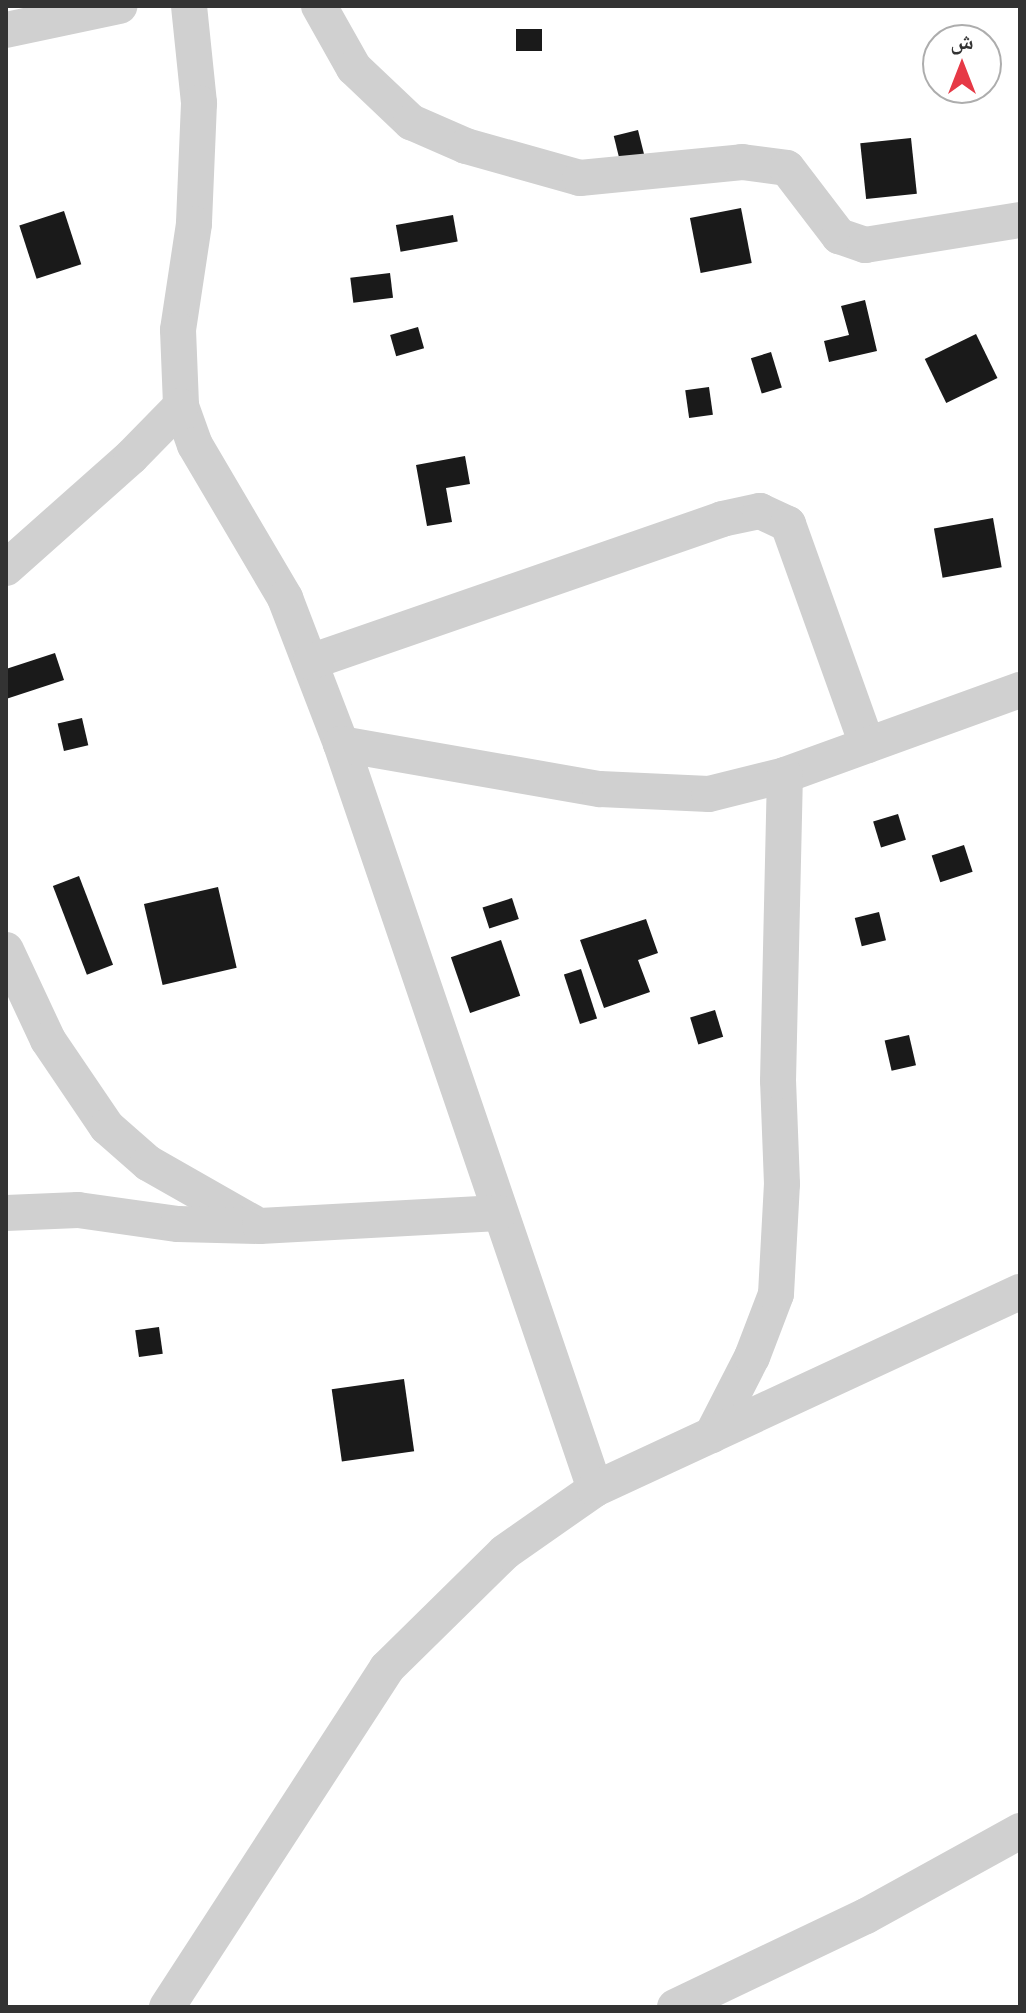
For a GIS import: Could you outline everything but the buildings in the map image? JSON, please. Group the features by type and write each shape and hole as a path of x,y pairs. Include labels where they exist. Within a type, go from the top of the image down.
{"street":[{"path":"6,30 119,6"},
{"path":"189,6 199,103 194,224 178,330 181,406 195,445 285,598 310,662 341,744 595,1489"},
{"path":"319,6 354,68 411,122 466,146 580,178 742,162 787,168 839,236 865,245 1020,220"},
{"path":"6,568 131,457 181,406"},
{"path":"310,662 722,519 760,511 788,524 867,745"},
{"path":"341,744 600,789 709,794 785,775 1020,690"},
{"path":"712,1435 752,1357 776,1294 782,1184 778,1081 785,775"},
{"path":"6,950 48,1040 107,1127 148,1163 260,1226"},
{"path":"6,1213 78,1210 178,1224 260,1226 499,1213"},
{"path":"167,2007 387,1668 505,1552 595,1489 1020,1292"},
{"path":"675,2007 866,1916 1020,1831"}]}
